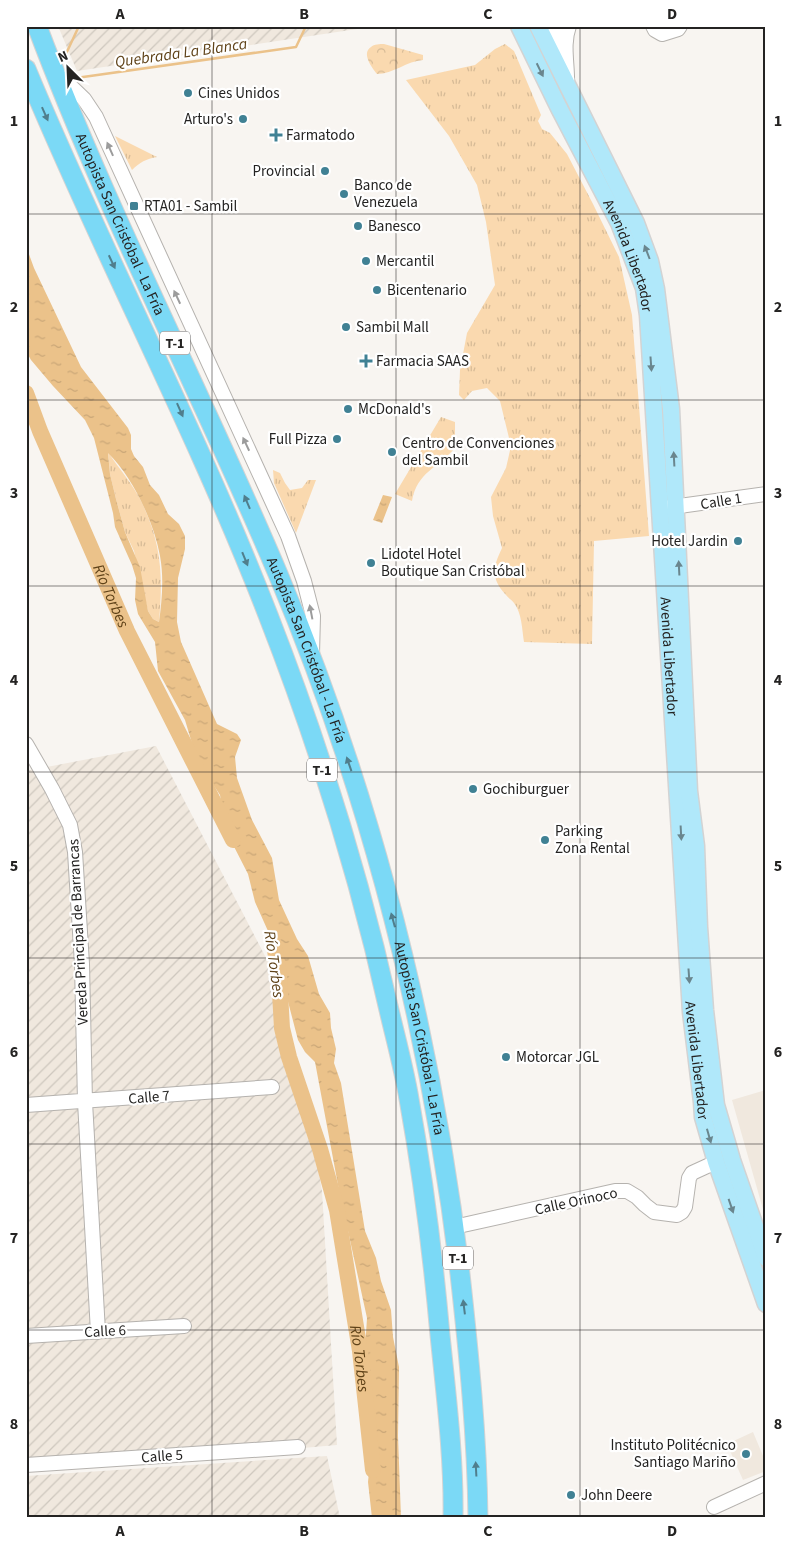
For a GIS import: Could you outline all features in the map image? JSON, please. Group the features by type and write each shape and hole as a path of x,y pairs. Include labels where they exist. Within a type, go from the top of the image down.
{"highway":[{"name":"Autopista San Cristóbal - La Fría","path":"37,26 88,152 222,445 279,576 327,697 354,779 414,1001 442,1147 454,1226 468,1343 478,1518"},
{"name":"Autopista San Cristóbal - La Fría","path":"26,69 74,180 233,530 268,614 308,724 351,857 379,967 406,1086 422,1180 434,1263 448,1407 453,1518"}],"main road":[{"name":"Avenida Libertador","path":"519,26 619,223 644,288 668,508 696,846 699,926 716,1105 732,1160 763,1240 766,1258"},
{"name":"Avenida Libertador","path":"538,26 636,222 650,261 660,316 672,409 668,508 692,1012 703,1117 716,1162 766,1304"}],"street":[{"path":"553,26 565,50"},
{"path":"567,85 568,66 565,50 569,26"},
{"path":"653,26 655,30 662,34 678,29 680,26"},
{"name":"Calle 1","path":"668,508 766,494"},
{"name":"Vereda Principal de Barrancas","path":"26,744 52,789 70,825 73,838 82,964 85,1102 98,1332"},
{"name":"Calle 7","path":"26,1105 272,1087"},
{"name":"Calle Orinoco","path":"454,1226 615,1191 627,1191 637,1196 654,1212 677,1215 685,1207 689,1178 692,1173 716,1162"},
{"name":"Calle 6","path":"26,1336 184,1326"},
{"name":"Calle 5","path":"26,1465 298,1447"},
{"path":"714,1507 766,1483"}],"shaded area":[{"path":"58,26 377,26 77,71"},
{"path":"156,746 278,981 308,1109 322,1191 337,1445 26,1472 26,771"},
{"path":"766,1090 766,1220 732,1100"},
{"name":"Instituto Politécnico Santiago Mariño","path":"753,1432 766,1463 766,1471 743,1480 727,1444"},
{"path":"327,1456 340,1518 26,1518 26,1476"}],"green space":[{"path":"384,44 423,55 423,60 389,72 377,74 368,60 367,53 372,46"},
{"path":"505,44 514,51 541,115 538,121 542,129 550,133 567,154 619,257 632,315 649,536 594,541 592,644 524,642 517,607 501,589 495,578 495,567 502,548 493,516 491,497 506,468 511,446 500,401 487,388 472,391 464,400 459,395 460,370 467,333 495,285 486,222 477,185 449,136 406,80 475,65 495,49"},
{"path":"115,136 157,157 143,161 132,170"},
{"path":"441,417 455,422 455,448 418,483 412,501 395,494"},
{"path":"108,452 138,496 154,533 161,576 159,622 153,619 148,611 134,551 125,532 116,499 110,474"},
{"path":"273,470 280,473 290,490 302,488 308,480 316,480 296,533 274,483"}],"water":[{"path":"26,246 34,268 81,367 128,428 134,456 143,467 150,485 159,495 168,514 179,524 185,536 185,549 178,578 177,622 181,642 217,724 237,734 241,740 235,757 237,778 252,820 272,858 279,900 297,939 308,956 319,994 330,1013 336,1049 334,1063 341,1083 365,1231 376,1258 381,1281 391,1310 393,1337 399,1367 398,1436 401,1518 372,1518 368,1482 374,1423 364,1365 367,1318 338,1185 315,1062 305,1052 298,1040 272,940 255,902 248,874 226,831 220,795 197,760 185,720 158,671 155,642 138,614 135,600 136,578 115,527 94,438 85,420 53,386 31,360 26,351","holes":["108,453 117,463 141,500 157,543 162,581 159,622 153,619 148,611 140,567 125,532 116,499 110,474"]},
{"path":"383,495 392,497 382,523 373,520"}],"waterway":[{"path":"65,56 79,26"},
{"name":"Quebrada La Blanca","path":"76,78 296,47 306,26"},
{"name":"Río Torbes","path":"26,393 40,431 127,631 233,840"},
{"name":"Río Torbes","path":"274,944 279,975 282,1028 289,1057 320,1149 337,1210 360,1351 373,1470"}],"place":[{"name":"Cines Unidos","path":"188,93"},
{"name":"Arturo's","path":"243,119"},
{"name":"Farmatodo","path":"276,135"},
{"name":"Provincial","path":"325,171"},
{"name":"Banco de Venezuela","path":"344,194"},
{"name":"RTA01 - Sambil","path":"134,206"},
{"name":"Banesco","path":"358,226"},
{"name":"Mercantil","path":"366,261"},
{"name":"Bicentenario","path":"377,290"},
{"name":"Sambil Mall","path":"346,327"},
{"name":"Farmacia SAAS","path":"366,361"},
{"name":"McDonald's","path":"348,409"},
{"name":"Full Pizza","path":"337,439"},
{"name":"Centro de Convenciones del Sambil","path":"392,452"},
{"name":"Hotel Jardin","path":"738,541"},
{"name":"Lidotel Hotel Boutique San Cristóbal","path":"371,563"},
{"name":"Gochiburguer","path":"473,789"},
{"name":"Parking Zona Rental","path":"545,840"},
{"name":"Motorcar JGL","path":"506,1057"},
{"name":"Instituto Politécnico Santiago Mariño","path":"746,1454"},
{"name":"John Deere","path":"571,1495"}]}
